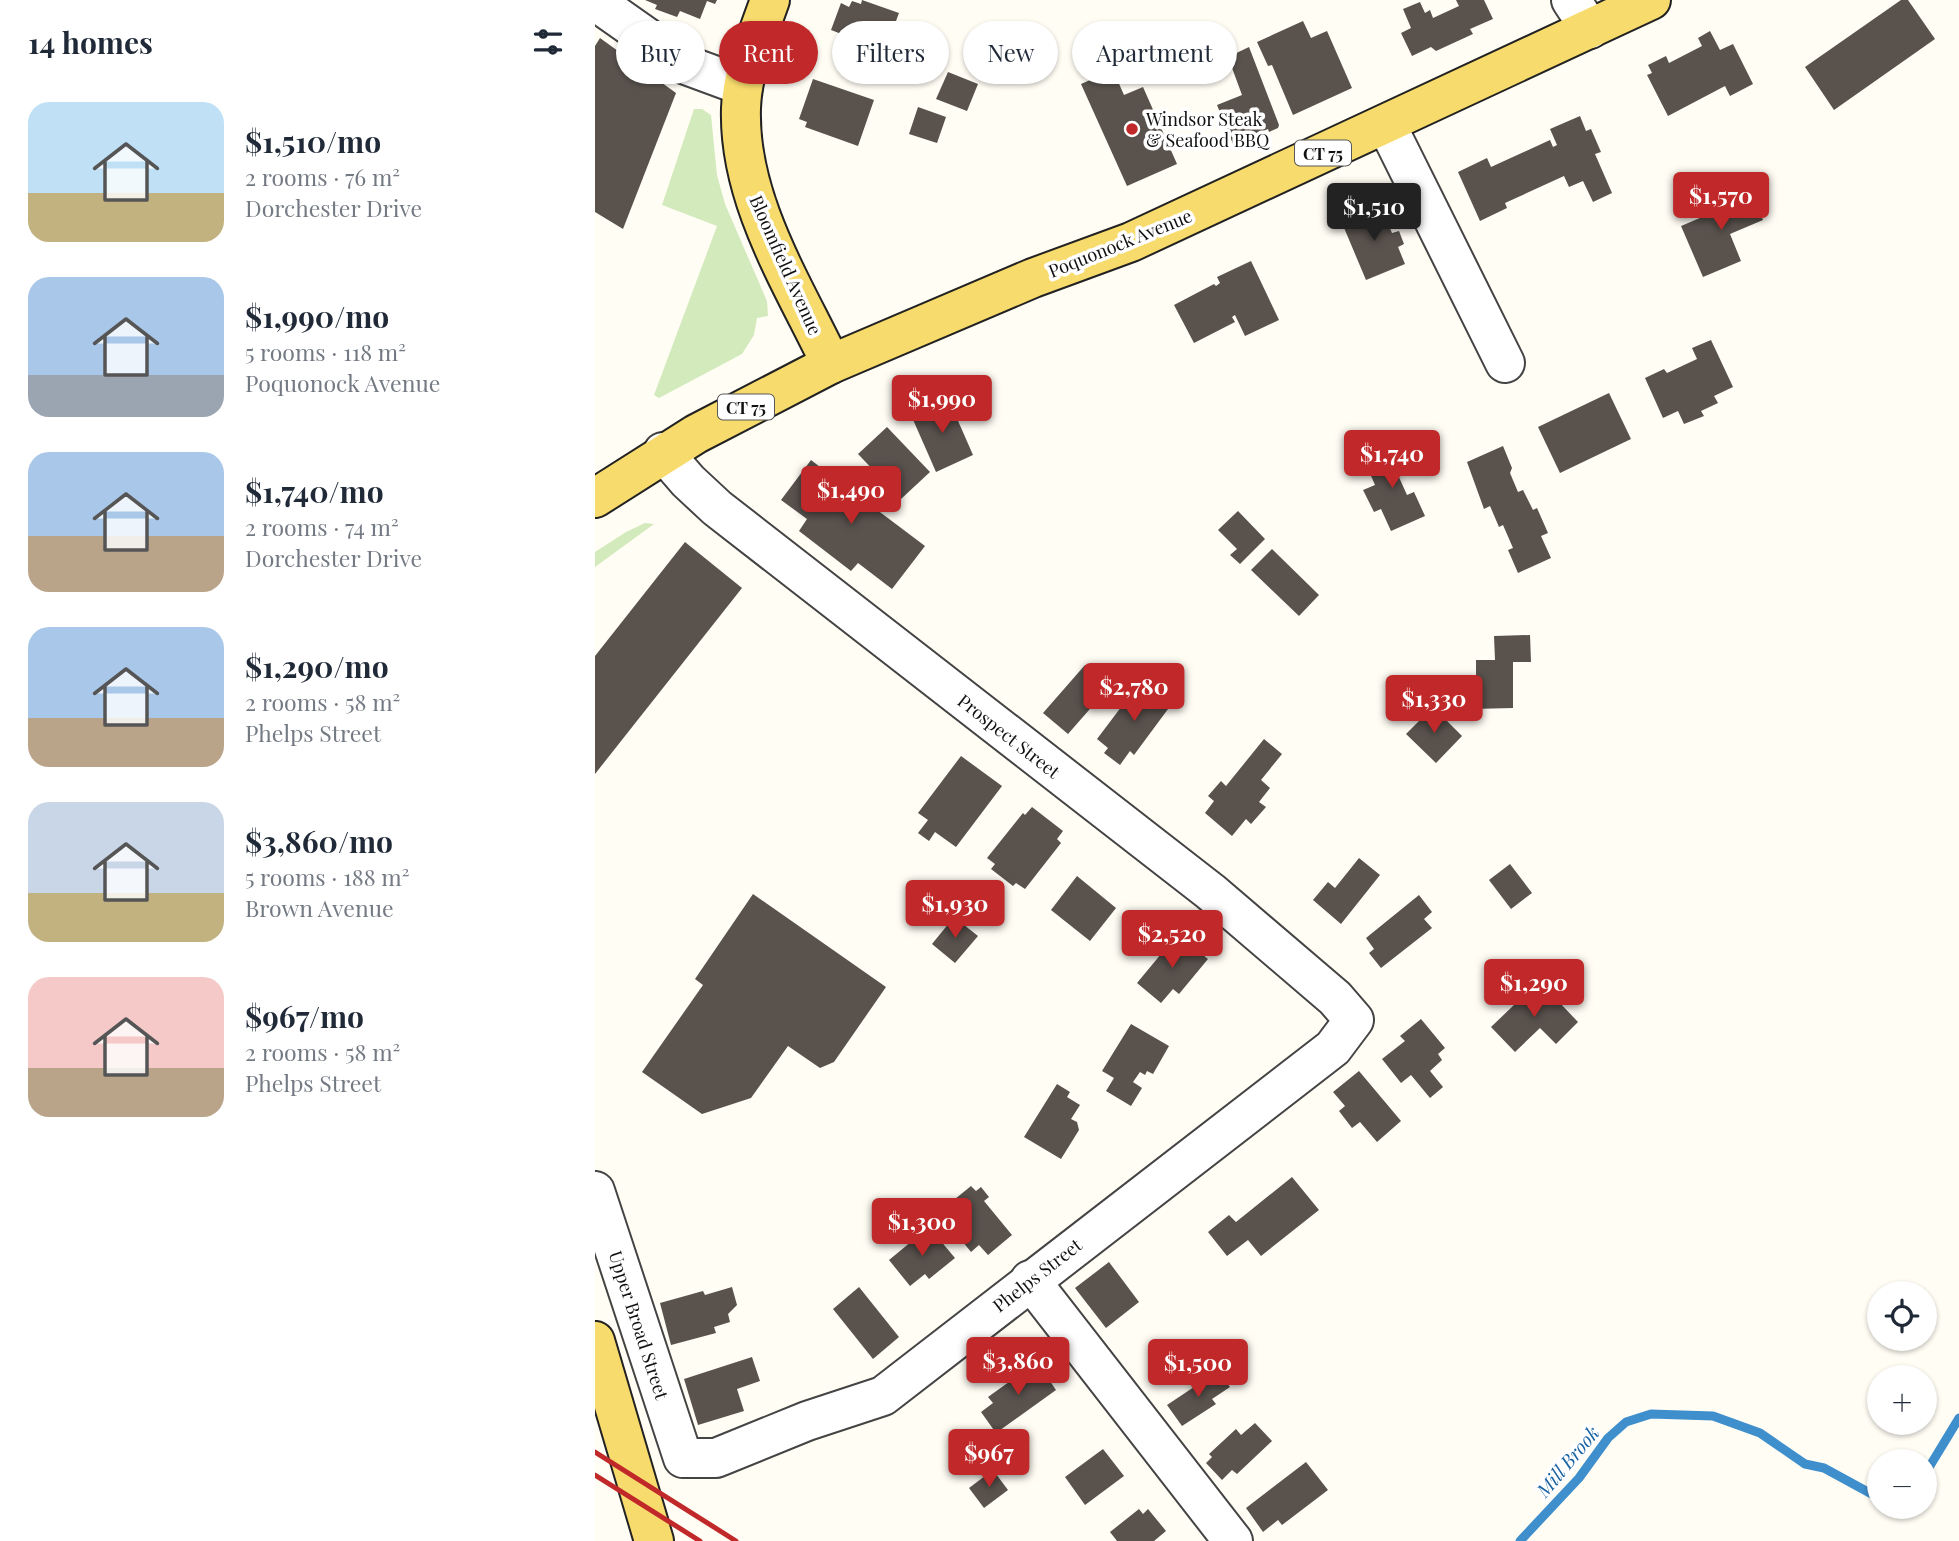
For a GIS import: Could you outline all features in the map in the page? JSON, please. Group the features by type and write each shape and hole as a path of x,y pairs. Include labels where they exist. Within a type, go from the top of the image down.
{"main road":[{"name":"Bloomfield Avenue","path":"770,0 743,86 741,127 752,191 769,237 831,364"},
{"name":"Poquonock Avenue","path":"595,498 663,452 831,364 1023,283 1132,242 1386,124 1581,14 1651,0"},
{"path":"595,1341 654,1541"}],"street":[{"path":"595,1 676,60 695,70 743,86"},
{"path":"1386,124 1504,363"},
{"name":"Prospect Street","path":"663,452 688,481 717,508 1211,891 1335,998 1354,1020"},
{"name":"Phelps Street","path":"683,1458 716,1458 807,1421 883,1396 1333,1048 1354,1020"},
{"name":"Upper Broad Street","path":"595,1191 683,1458"},
{"path":"1030,1280 1233,1541"}],"green space":[{"path":"694,109 702,109 711,115 717,175 725,204 767,301 768,316 757,318 754,335 742,354 659,398 654,395 717,226 662,205"},
{"path":"645,523 654,524 595,567 595,552"}],"building":[{"path":"645,0 717,0 715,4 707,1 700,19 680,11 677,17 655,9 657,5"},
{"path":"862,0 899,13 896,21 834,21 841,3 849,7 852,1 861,4"},
{"path":"1456,0 1484,0 1493,19 1470,29 1473,34 1436,51 1431,47 1412,56 1401,33 1411,28 1403,9 1420,2 1425,13 1430,10 1433,18 1459,6"},
{"path":"1901,0 1908,0 1935,39 1834,110 1805,67"},
{"path":"1303,21 1311,38 1327,31 1352,88 1293,115 1272,65 1268,66 1257,42"},
{"path":"1710,31 1720,50 1733,44 1753,84 1730,96 1725,86 1668,116 1647,75 1652,73 1648,65 1666,56 1669,63 1702,46 1698,38"},
{"path":"600,38 616,50 616,84 664,84 676,93 623,229 595,212 595,46"},
{"path":"1249,47 1279,125 1269,132 1268,129 1233,144 1217,105 1242,95 1237,81 1237,53"},
{"path":"949,72 963,78 963,84 978,84 967,111 936,99 943,84 949,84"},
{"path":"818,81 874,100 858,146 805,127 807,122 799,119 811,84 818,84"},
{"name":"Windsor Steak & Seafood BBQ","path":"1081,84 1119,84 1124,95 1143,87 1177,164 1127,186"},
{"path":"918,107 946,117 937,143 909,134"},
{"path":"1580,116 1586,131 1591,129 1601,152 1595,154 1612,193 1593,202 1583,181 1569,187 1564,176 1505,203 1507,208 1480,221 1458,172 1487,158 1491,167 1550,140 1553,147 1557,145 1550,129"},
{"path":"1749,187 1763,220 1730,234 1741,261 1703,277 1681,226 1726,207 1723,199"},
{"path":"1381,206 1392,233 1399,231 1404,244 1398,247 1405,264 1366,280 1342,223"},
{"path":"1251,261 1279,320 1245,336 1235,315 1232,317 1235,322 1194,343 1174,305 1214,284 1216,286 1220,283 1217,277"},
{"path":"1711,340 1733,387 1714,396 1718,403 1701,411 1704,416 1684,424 1678,411 1663,418 1645,378 1664,369 1667,373 1697,359 1692,348"},
{"path":"1609,393 1631,439 1560,473 1538,427"},
{"path":"948,398 973,455 936,472 911,415"},
{"path":"887,427 930,472 901,499 858,454"},
{"path":"1503,446 1518,492 1523,490 1533,510 1537,508 1548,533 1541,536 1551,558 1518,573 1508,550 1513,548 1503,525 1499,527 1490,506 1484,509 1467,462"},
{"path":"1399,447 1409,470 1398,475 1407,495 1414,492 1425,516 1391,531 1381,509 1374,512 1363,490 1375,485 1365,462"},
{"path":"811,460 829,474 833,469 852,483 848,488 925,546 892,589 858,563 851,571 799,531 807,519 781,500"},
{"path":"1238,511 1265,539 1240,564 1230,555 1237,549 1218,530"},
{"path":"685,542 742,588 595,774 595,656"},
{"path":"1272,549 1319,595 1299,616 1251,570"},
{"path":"1530,635 1531,662 1513,662 1513,708 1472,709 1471,681 1476,681 1476,660 1495,660 1494,636"},
{"path":"1085,665 1110,686 1068,734 1043,713"},
{"path":"1144,685 1154,692 1157,689 1170,699 1167,702 1171,705 1134,755 1130,751 1120,765 1104,753 1108,748 1097,739 1134,690 1138,693"},
{"path":"1433,707 1462,736 1436,763 1406,734"},
{"path":"1264,739 1282,754 1261,780 1270,788 1259,802 1266,807 1251,824 1246,819 1232,836 1205,813 1214,801 1208,796 1221,781 1226,786"},
{"path":"961,756 1002,786 956,847 935,832 929,841 918,833 928,820 918,813"},
{"path":"1032,807 1063,831 1057,839 1061,843 1025,889 1016,883 1013,886 991,869 995,864 987,858 1023,813 1025,815"},
{"path":"1359,858 1380,875 1341,924 1313,900 1328,882 1335,888"},
{"path":"1510,864 1532,893 1511,909 1489,880"},
{"path":"1077,876 1116,908 1090,941 1051,910"},
{"path":"753,894 886,987 834,1062 820,1068 788,1046 751,1098 702,1114 642,1072 703,985 695,979"},
{"path":"1419,895 1432,912 1424,919 1432,928 1381,968 1369,953 1374,949 1366,938"},
{"path":"954,917 978,936 955,963 932,944"},
{"path":"1180,937 1208,959 1179,994 1173,989 1161,1003 1137,983 1166,948 1169,950"},
{"path":"1539,981 1578,1022 1556,1044 1540,1028 1515,1052 1491,1027"},
{"path":"1421,1019 1445,1048 1438,1054 1442,1060 1430,1071 1443,1087 1430,1098 1411,1075 1401,1083 1382,1059 1405,1041 1400,1036"},
{"path":"1131,1024 1169,1046 1153,1074 1147,1071 1145,1075 1140,1072 1133,1082 1142,1088 1131,1106 1106,1091 1114,1078 1102,1071"},
{"path":"1359,1071 1401,1121 1377,1142 1360,1122 1352,1128 1339,1111 1345,1106 1333,1092"},
{"path":"1057,1084 1070,1092 1067,1097 1080,1105 1071,1119 1077,1122 1079,1130 1061,1159 1024,1137"},
{"path":"1292,1177 1319,1210 1261,1256 1248,1240 1227,1256 1208,1232 1229,1215 1236,1222"},
{"path":"971,1186 976,1191 981,1187 989,1197 984,1201 1012,1235 988,1255 979,1245 971,1252 954,1231 958,1228 948,1215 959,1205 955,1199"},
{"path":"929,1227 955,1258 929,1279 925,1274 910,1286 889,1260"},
{"path":"1109,1262 1139,1302 1106,1328 1075,1288"},
{"path":"732,1287 737,1305 728,1314 730,1322 714,1327 716,1333 671,1345 660,1303 703,1291 705,1295"},
{"path":"859,1287 899,1337 873,1359 833,1309"},
{"path":"752,1357 760,1381 737,1389 744,1411 698,1425 684,1379"},
{"path":"1037,1362 1056,1390 996,1433 981,1412 993,1403 988,1397"},
{"path":"1218,1371 1230,1387 1212,1399 1216,1404 1182,1426 1167,1405"},
{"path":"1255,1423 1272,1441 1237,1474 1232,1470 1222,1480 1206,1463 1212,1457 1209,1454 1236,1429 1241,1435"},
{"path":"1103,1449 1124,1476 1085,1505 1065,1477"},
{"path":"1306,1462 1328,1490 1282,1525 1278,1520 1263,1532 1246,1508"},
{"path":"993,1470 1008,1490 984,1508 969,1488"},
{"path":"1139,1509 1143,1514 1148,1509 1166,1531 1154,1541 1117,1541 1110,1532"}],"waterway":[{"name":"Mill Brook","path":"1520,1541 1579,1478 1608,1438 1626,1422 1651,1414 1713,1416 1760,1433 1805,1464 1824,1468 1867,1491"},
{"name":"Mill Brook","path":"1937,1454 1959,1418"}],"railway":[{"path":"595,1452 736,1541"},
{"path":"595,1475 700,1541"}],"place":[{"name":"Windsor Steak & Seafood BBQ","path":"1132,129"}]}
